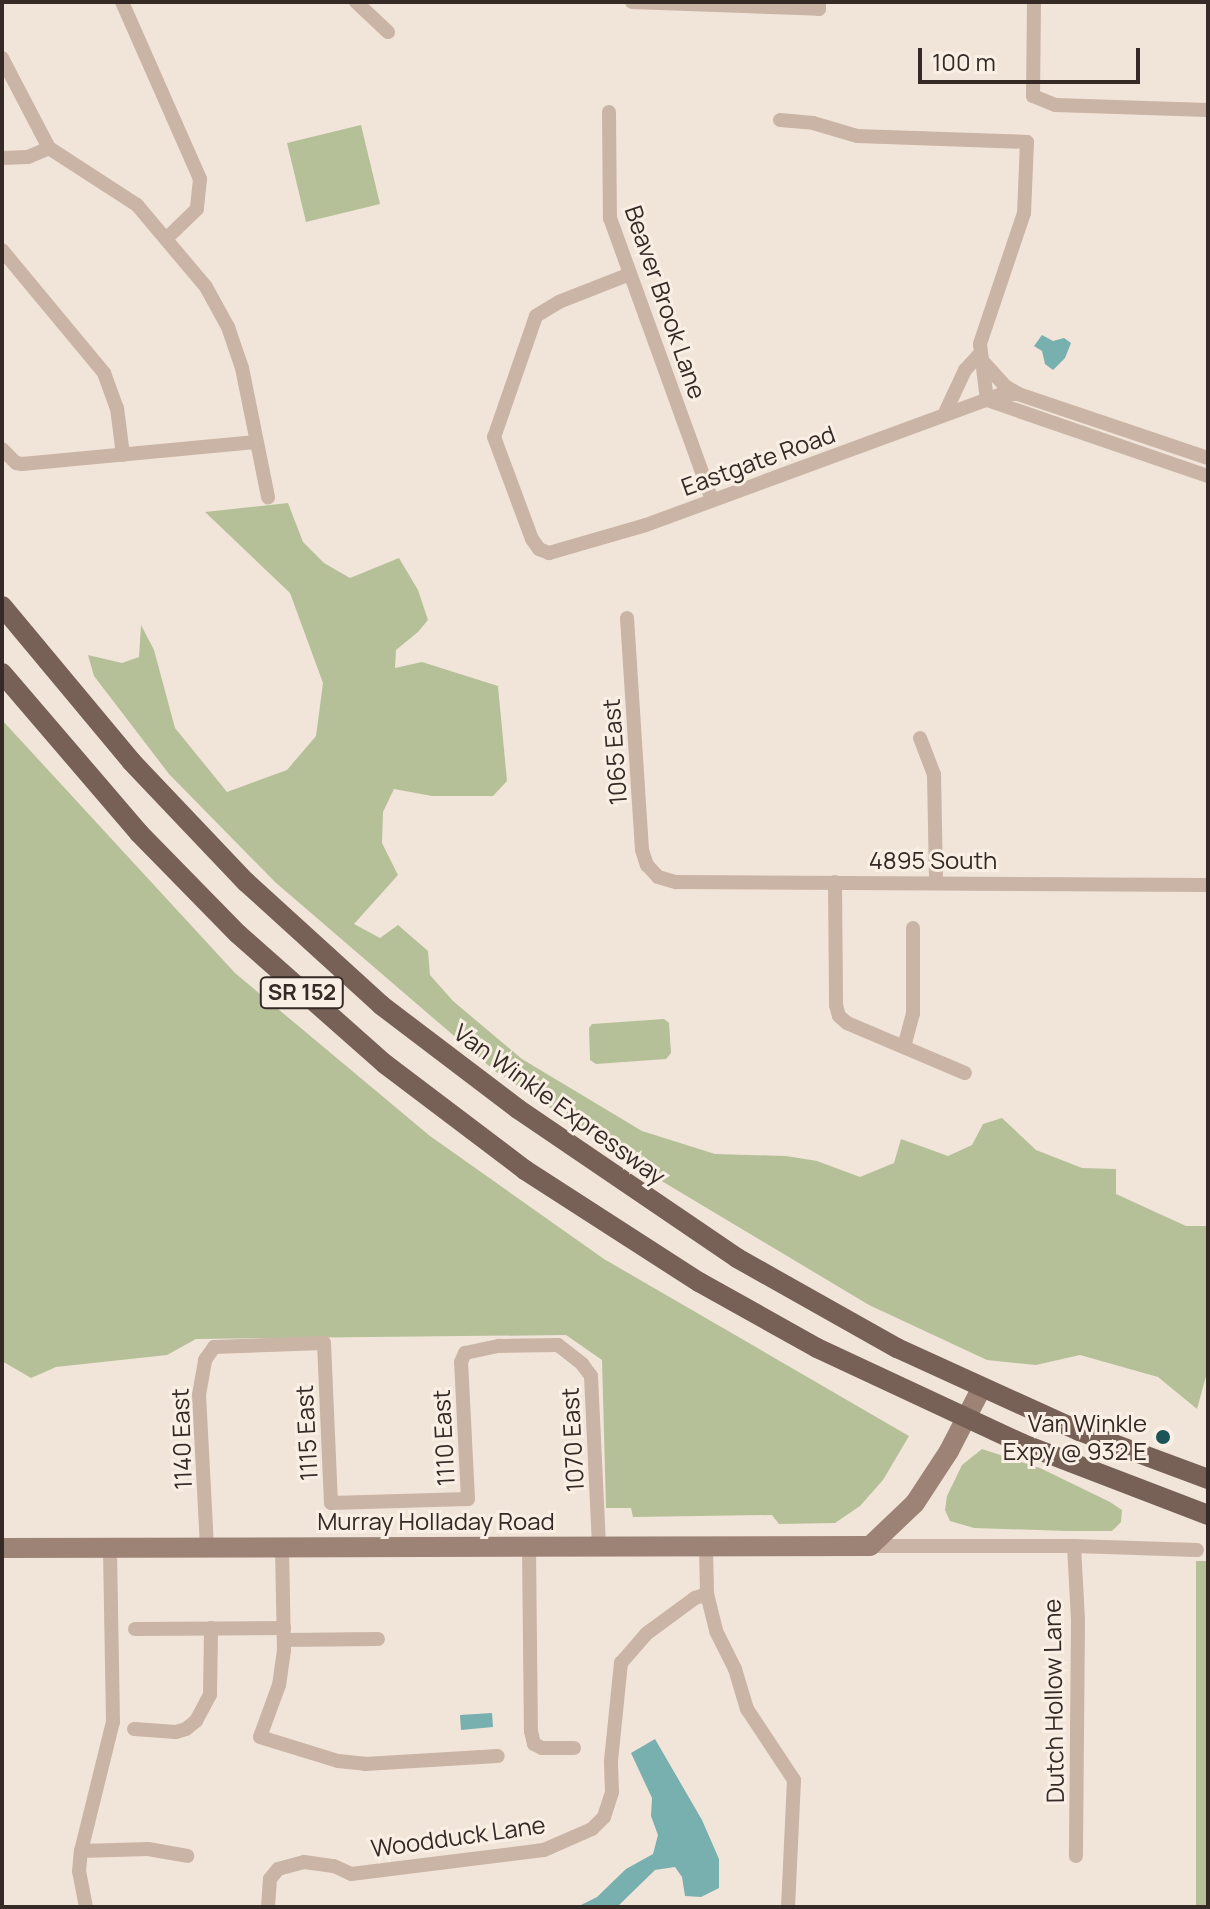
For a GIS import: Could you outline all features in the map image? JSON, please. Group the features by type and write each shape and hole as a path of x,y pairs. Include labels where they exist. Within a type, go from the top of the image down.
{"main road":[{"name":"Van Winkle Expressway","path":"2,606 131,761 299,933 381,1005 587,1159 737,1258 897,1348 981,1389 1127,1450 1208,1479"},
{"name":"SR 152","path":"2,673 83,770 188,885 288,980 435,1103 570,1200 743,1309 966,1420 1078,1468 1208,1515"},
{"path":"870,1546 915,1503 966,1420 981,1389"},
{"name":"Murray Holladay Road","path":"2,1548 870,1546"}],"street":[{"path":"122,2 200,179 197,209 168,237"},
{"path":"356,2 388,32"},
{"path":"636,2 819,6"},
{"path":"1034,2 1033,96 1055,105 1208,110"},
{"path":"2,58 49,148 125,196 168,237 206,287 228,327 242,368 268,497"},
{"name":"Beaver Brook Lane","path":"609,112 608,208 712,500"},
{"path":"780,120 813,123 857,136 1027,142 1024,213 978,356 965,370 944,415"},
{"path":"2,158 28,157 49,148"},
{"path":"2,250 104,373 117,408 123,455"},
{"name":"Eastgate Road","path":"630,274 559,302 536,316 494,437 532,539 543,551 563,552 1002,394 1018,394"},
{"path":"978,356 987,400 1208,476"},
{"name":"Eastgate Road","path":"978,356 1005,386 1018,394 1208,458"},
{"path":"2,449 16,463 22,464 256,442"},
{"name":"1065 East","path":"627,618 642,850 647,865 658,877"},
{"path":"920,738 934,774 936,882"},
{"name":"4895 South","path":"658,877 676,882 1208,885"},
{"path":"835,882 837,1012 847,1023 965,1073"},
{"path":"904,1047 913,1014 913,928"},
{"name":"1115 East","path":"324,1343 331,1503 397,1502"},
{"name":"1140 East","path":"207,1547 199,1395 205,1360 214,1347 324,1343"},
{"name":"1070 East","path":"465,1353 499,1346 558,1345 582,1364 591,1376 599,1546"},
{"name":"1110 East","path":"397,1502 468,1499 461,1362 465,1353"},
{"path":"706,1546 707,1594 716,1631 735,1669 747,1709 794,1780 788,1907"},
{"name":"Murray Holladay Road","path":"870,1546 1074,1546 1197,1550"},
{"name":"Dutch Hollow Lane","path":"1074,1546 1078,1620 1076,1856"},
{"path":"86,1907 80,1880 81,1851 113,1722 110,1547"},
{"path":"282,1547 284,1634 279,1685 260,1737 338,1761 365,1764 498,1756"},
{"path":"529,1547 531,1731 534,1744 542,1748 574,1748"},
{"name":"Woodduck Lane","path":"268,1907 270,1879 278,1869 304,1862 334,1866 351,1874 544,1850 592,1829 604,1817 612,1792 611,1761 621,1663 646,1634 695,1598 707,1594"},
{"path":"134,1729 176,1732 196,1721 210,1695 211,1628"},
{"path":"135,1629 211,1628 378,1639"},
{"path":"81,1851 148,1849 187,1856"}],"green space":[{"path":"361,125 380,204 306,222 287,143"},
{"path":"288,503 303,542 324,563 350,578 399,558 418,590 428,620 396,650 395,668 422,662 498,686 507,781 493,796 432,796 394,789 383,812 382,843 398,875 354,924 380,938 398,925 428,951 430,975 453,1001 522,1059 642,1131 715,1154 786,1156 817,1161 860,1177 894,1163 901,1139 948,1156 972,1145 983,1124 1002,1118 1036,1150 1082,1168 1116,1169 1116,1194 1186,1226 1208,1226 1208,1369 1197,1409 1158,1377 1080,1355 1036,1365 987,1360 869,1305 660,1180 496,1072 275,882 169,774 94,676 88,655 122,663 139,657 141,625 154,650 175,728 227,792 287,770 316,736 323,683 290,593 205,512"},
{"path":"2,720 235,973 430,1136 604,1259 909,1436 883,1480 860,1506 835,1523 779,1524 772,1515 633,1517 631,1508 606,1508 602,1360 566,1335 196,1339 167,1355 56,1367 31,1378 2,1361"},
{"path":"664,1019 669,1023 671,1053 666,1059 596,1064 590,1060 589,1028 592,1024"},
{"path":"982,1449 1040,1468 1110,1502 1122,1510 1121,1522 1112,1531 1067,1531 974,1528 950,1521 945,1510 947,1496 962,1465"},
{"path":"1196,1561 1208,1561 1208,1907 1196,1907"}],"water":[{"path":"1042,335 1053,341 1064,338 1071,343 1065,358 1053,370 1045,364 1042,351 1034,346"},
{"path":"492,1713 493,1727 461,1730 460,1715"},
{"path":"655,1739 702,1820 719,1859 719,1888 701,1897 685,1896 682,1877 675,1867 655,1870 617,1907 577,1907 597,1897 626,1869 653,1854 658,1835 651,1816 652,1798 631,1753"}],"place":[{"name":"Van Winkle Expy @ 932 E","path":"1163,1437"}]}
